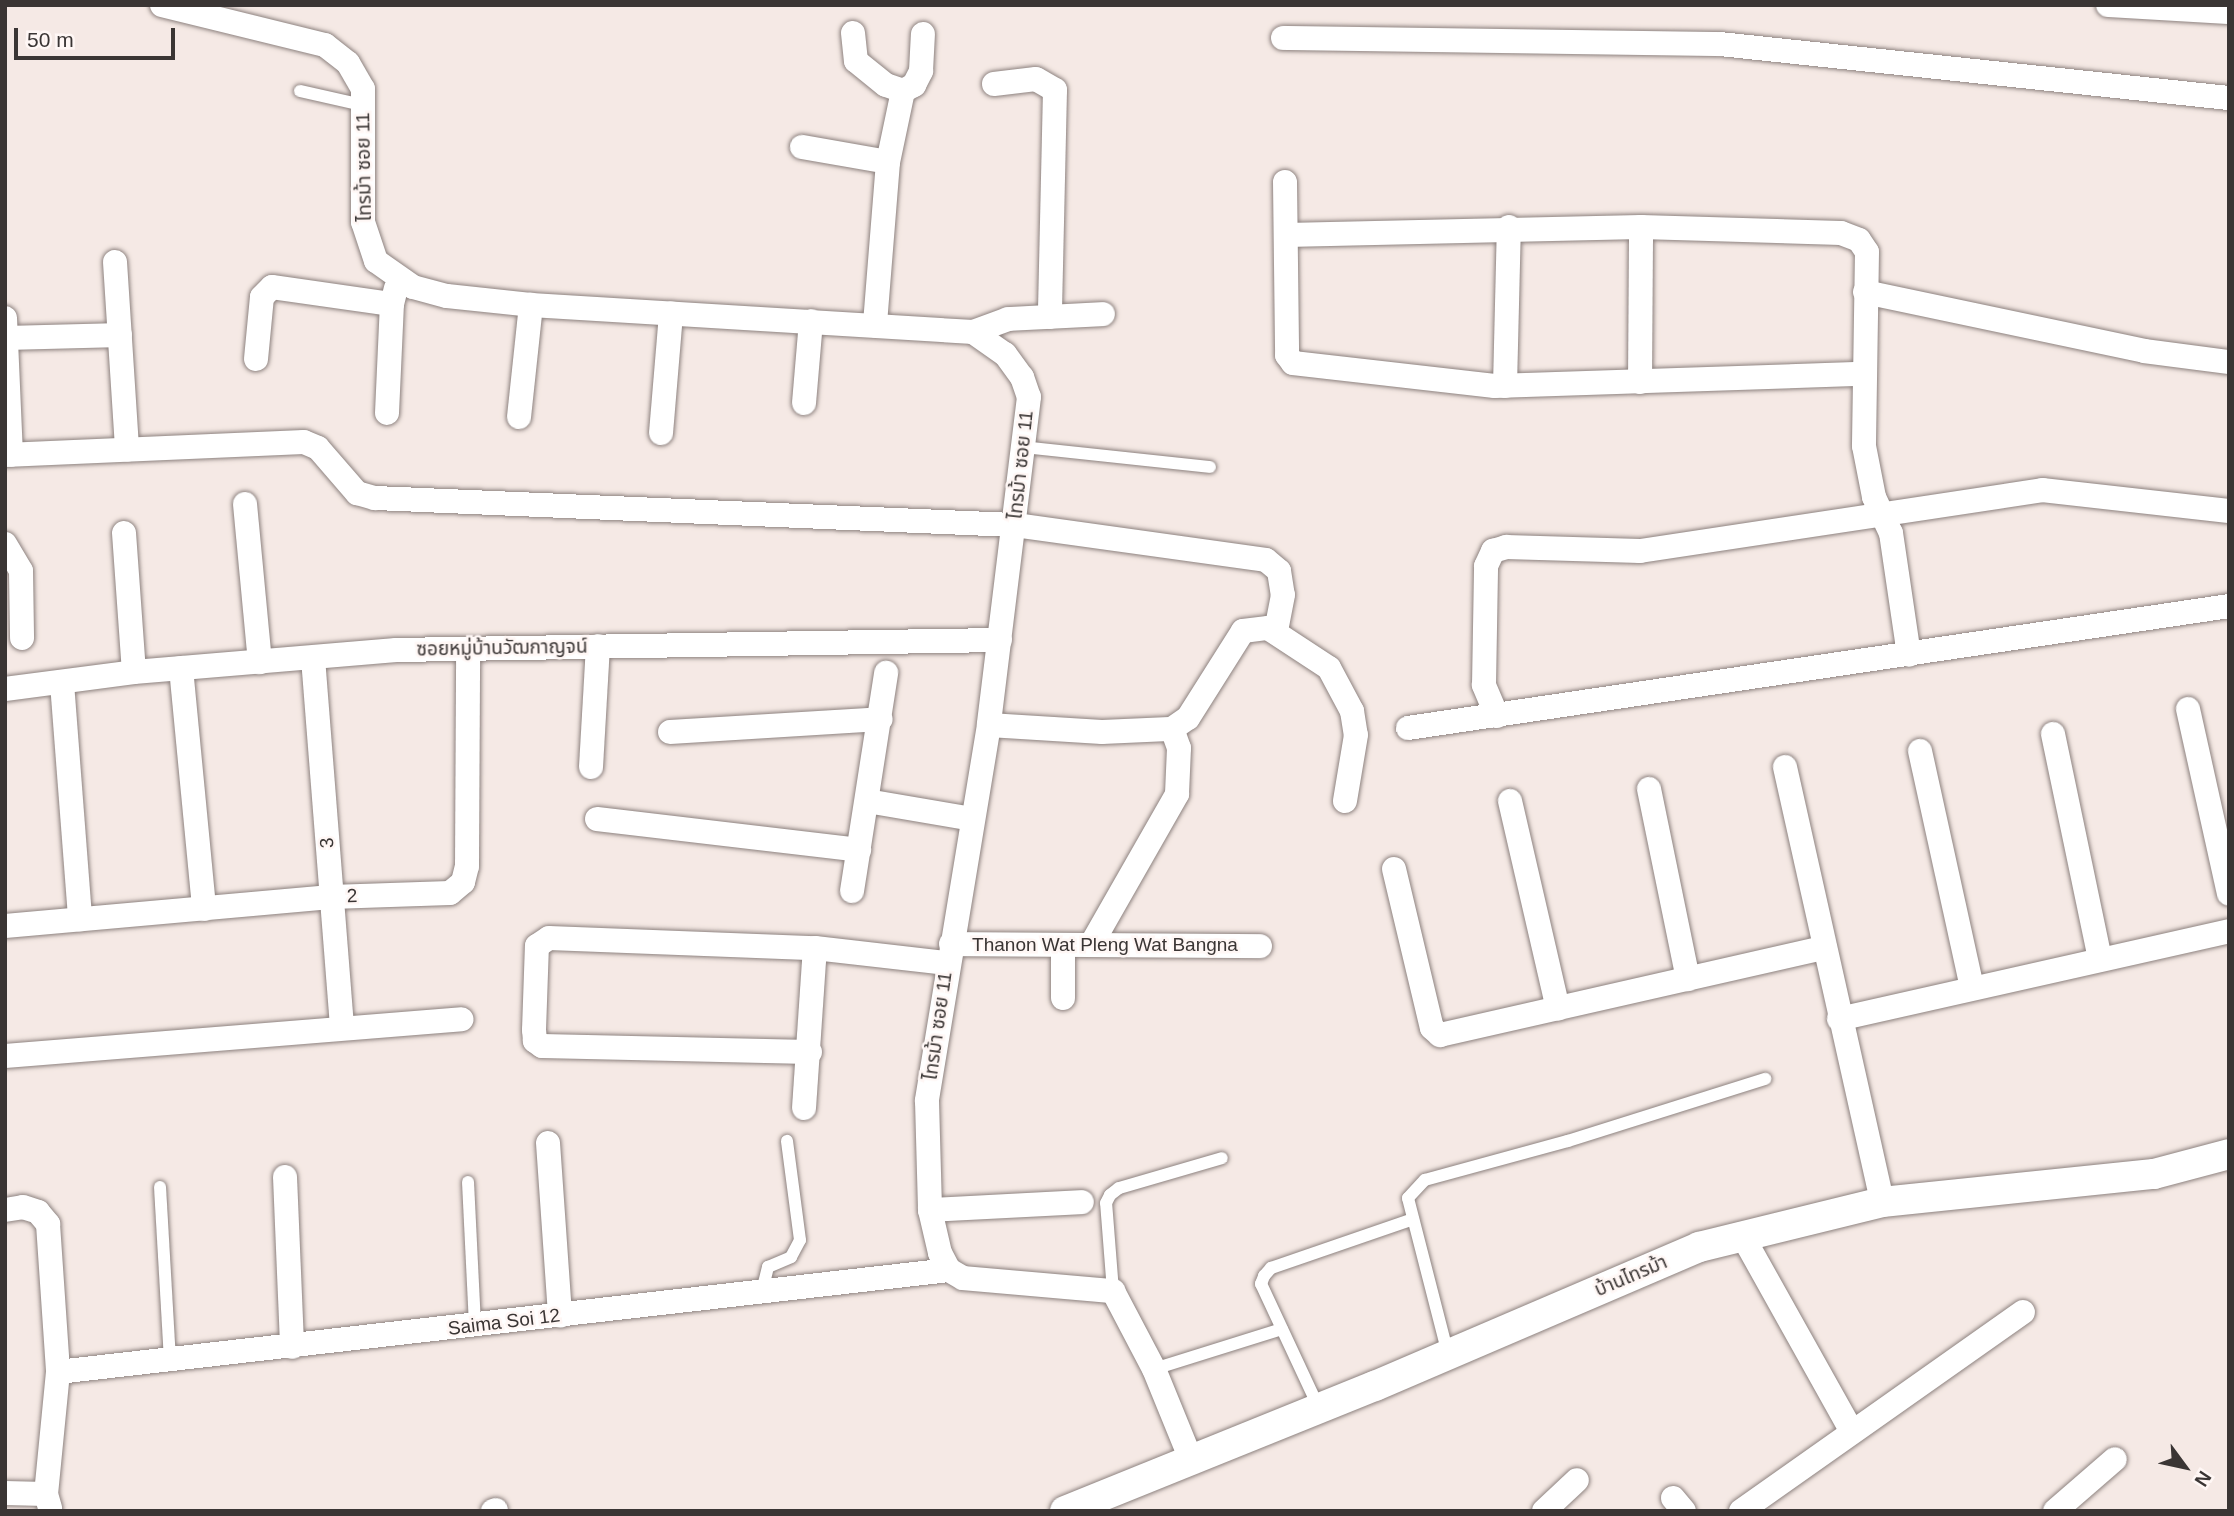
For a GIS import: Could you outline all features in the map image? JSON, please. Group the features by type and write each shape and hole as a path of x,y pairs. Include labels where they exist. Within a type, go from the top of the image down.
{"street":[{"name":"ไทรม้า ซอย 11","path":"162,5 226,13 325,45 348,63 363,89 363,222 376,261 413,286 447,296 531,304 973,332 1005,354 1022,377 1029,397 989,724 949,953 927,1101 930,1210 949,1270"},
{"path":"2108,5 2199,8 2229,12"},
{"path":"853,33 856,61 886,85 903,91 914,85 921,71 923,34"},
{"path":"1283,38 1720,44 2229,98"},
{"path":"995,84 1036,79 1055,90 1050,317"},
{"path":"875,325 888,162 903,91"},
{"path":"802,147 888,162"},
{"path":"1284,182 1287,355 1293,363 1505,386 1862,374"},
{"path":"1286,235 1509,227 1641,227 1841,233 1859,240 1867,251 1862,374 1864,446 1880,513 1891,533 1909,655"},
{"path":"1505,386 1509,227"},
{"path":"1640,382 1641,227"},
{"path":"115,262 127,450"},
{"path":"387,412 391,304 399,277"},
{"path":"256,359 262,297 272,287 391,304"},
{"path":"1865,292 2144,351 2229,362"},
{"path":"519,417 531,304"},
{"path":"661,433 671,313"},
{"path":"973,332 1008,319 1103,314"},
{"path":"804,403 811,321"},
{"path":"120,335 7,328 8,455 304,442 317,448 357,493 374,499 1015,525 1266,560 1279,571 1283,595 1276,632"},
{"path":"1497,716 1484,685 1486,566 1493,551 1506,547 1640,551 2042,490 2229,511"},
{"path":"245,504 260,662"},
{"path":"124,533 134,671"},
{"path":"5,544 21,571 22,638"},
{"path":"1408,728 2229,606"},
{"path":"989,724 1102,732 1172,729 1188,718 1243,631 1257,627 1276,632 1329,668 1352,711 1356,735 1345,801"},
{"name":"ซอยหมู่บ้านวัฒกาญจน์","path":"5,688 62,683 134,671 396,650 1000,640"},
{"path":"591,767 598,646"},
{"name":"2","path":"5,926 331,897 450,893 463,882 467,866 468,649"},
{"name":"3","path":"313,658 342,1028"},
{"path":"181,668 204,909"},
{"path":"852,891 881,719 886,673"},
{"path":"62,683 80,919"},
{"path":"2188,709 2229,894"},
{"path":"670,732 881,719"},
{"path":"1091,945 1177,794 1179,748 1172,729"},
{"path":"2053,734 2101,959"},
{"path":"1920,751 1972,988"},
{"path":"1785,767 1823,948 1882,1202"},
{"path":"1649,789 1688,979"},
{"path":"867,801 972,818"},
{"path":"1510,801 1558,1009"},
{"path":"597,819 859,850"},
{"path":"1394,869 1434,1033 1558,1009 1823,948"},
{"path":"1839,1019 2229,931"},
{"name":"Thanon Wat Pleng Wat Bangna","path":"810,1052 542,1046 535,1041 534,1030 537,946 549,938 949,953 1063,945 1260,946"},
{"path":"1063,945 1063,998"},
{"path":"804,1108 810,1052 815,948"},
{"path":"5,1056 462,1019"},
{"path":"548,1143 560,1316"},
{"name":"บ้านไทรม้า","path":"1065,1511 1190,1457 1448,1354 1699,1247 1882,1202 2154,1174 2229,1154"},
{"path":"285,1177 292,1347"},
{"path":"930,1210 1082,1202"},
{"path":"5,1210 23,1207 38,1212 48,1224 58,1372 48,1503 5,1493"},
{"path":"1742,1235 1851,1430"},
{"path":"949,1270 964,1278 990,1283 1091,1286 1112,1291 1154,1369 1190,1457"},
{"name":"Saima Soi 12","path":"58,1372 170,1362 949,1270"},
{"path":"1741,1511 1851,1430 2023,1312"},
{"path":"2055,1511 2115,1458"},
{"path":"1544,1511 1577,1480"}],"lane":[{"path":"300,91 362,105"},
{"path":"1023,447 1210,467"},
{"path":"1448,1354 1408,1198 1425,1180 1568,1141 1765,1079"},
{"path":"762,1292 768,1267 791,1257 800,1240 787,1141"},
{"path":"1112,1291 1106,1203 1110,1195 1119,1188 1222,1158"},
{"path":"468,1182 475,1325"},
{"path":"160,1187 170,1362"},
{"path":"1318,1406 1261,1284 1271,1268 1413,1219"},
{"path":"1154,1369 1282,1329"}]}
